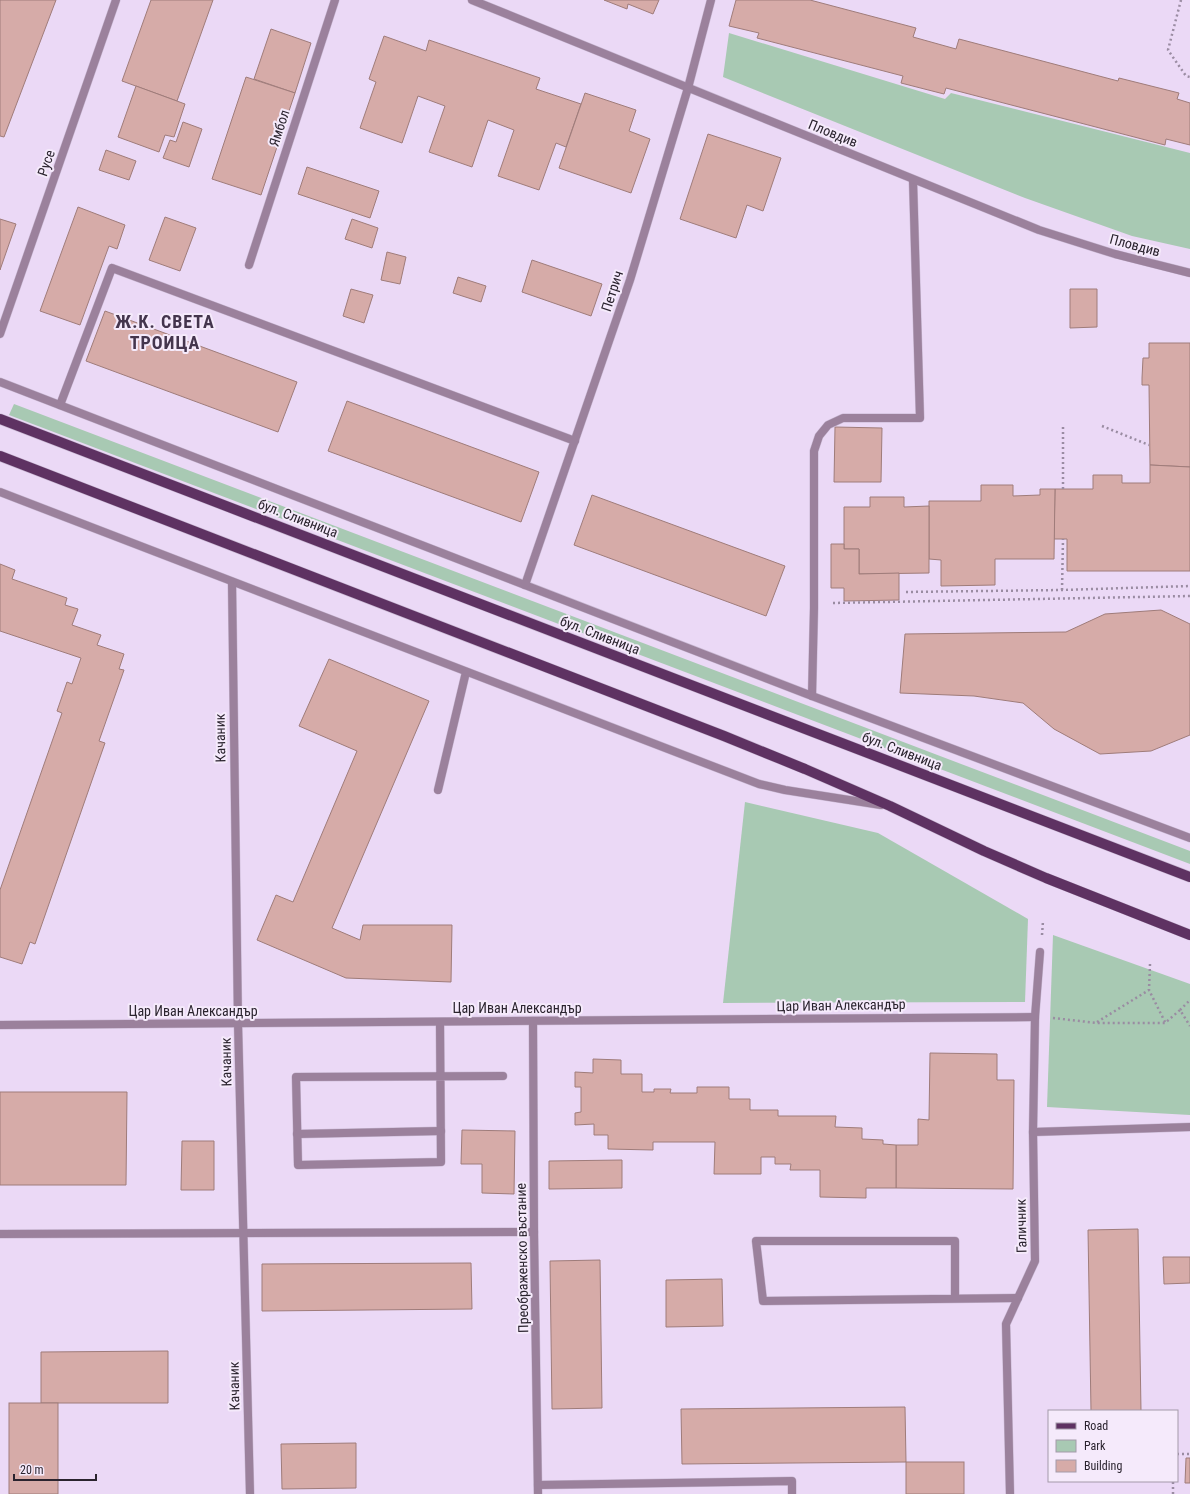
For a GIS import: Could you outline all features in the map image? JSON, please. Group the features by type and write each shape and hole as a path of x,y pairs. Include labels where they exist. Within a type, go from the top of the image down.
{"main road":[{"name":"бул. Сливница","path":"0,419 1190,877"},
{"path":"0,456 724,736 890,806 1032,872 1190,935"}],"street":[{"name":"Русе","path":"0,334 116,0"},
{"name":"Ямбол","path":"249,265 335,0"},
{"name":"Пловдив","path":"472,0 1039,230 1115,254 1190,273"},
{"name":"Петрич","path":"525,585 630,280 688,88 711,0"},
{"path":"812,696 814,603 814,451 819,436 828,425 843,418 920,418 913,180"},
{"path":"60,405 112,268 575,441"},
{"name":"бул. Сливница","path":"0,382 812,696 1190,838"},
{"path":"0,492 759,784 785,790 890,806"},
{"name":"Качаник","path":"232,582 238,1023 250,1494"},
{"path":"438,790 466,672"},
{"name":"Галичник","path":"1010,1494 1006,1324 1035,1261 1033,1132 1034,1017 1040,952"},
{"name":"Цар Иван Александър","path":"0,1025 1034,1017"},
{"name":"Преображенско въстание","path":"533,1021 534,1232 538,1494"},
{"path":"440,1022 440,1076 441,1162 298,1165 296,1077 440,1076 502,1076"},
{"path":"1033,1132 1190,1128"},
{"path":"297,1134 441,1131"},
{"path":"0,1234 534,1232"},
{"path":"955,1298 954,1241 756,1241 763,1301 1018,1298"},
{"path":"538,1485 792,1481 792,1494"}],"path":[{"path":"1181,0 1168,50 1186,76 1190,77"},
{"path":"1102,426 1149,445"},
{"path":"1063,427 1063,489"},
{"path":"1062,539 1062,590"},
{"path":"906,592 1062,590 1190,586"},
{"path":"814,603 1190,596"},
{"path":"1150,964 1149,990 1165,1023"},
{"path":"1097,1023 1149,990"},
{"path":"1034,1017 1097,1023 1165,1023 1190,1000"},
{"path":"1180,1010 1190,1026"},
{"path":"1178,1454 1190,1454"},
{"path":"1173,1482 1173,1494"}],"green space":[{"path":"729,33 945,99 951,93 1190,153 1190,249 1132,236 1025,198 723,77"},
{"path":"14,404 1190,851 1190,864 9,415"},
{"path":"745,802 878,833 1028,919 1025,1002 723,1003"},
{"path":"1053,935 1190,984 1190,1115 1047,1107"}],"building":[{"path":"0,0 56,0 4,137 0,136"},
{"path":"151,0 213,0 177,101 122,81"},
{"path":"604,0 659,0 653,14 628,4 627,9"},
{"path":"736,0 810,0 916,28 913,37 956,49 959,39 1118,81 1119,78 1179,93 1177,99 1190,103 1190,145 1166,139 1165,145 946,88 944,94 901,83 903,76 757,38 759,33 729,26"},
{"path":"271,29 311,43 295,93 254,79"},
{"path":"384,36 426,51 429,40 540,78 536,89 581,104 566,147 556,143 539,190 498,176 514,130 488,120 472,167 429,152 445,106 418,96 402,143 360,128 376,82 369,79"},
{"path":"246,77 295,93 261,195 212,179"},
{"path":"136,86 185,104 174,137 165,135 159,152 118,137"},
{"path":"585,93 636,110 629,131 650,139 631,193 559,168"},
{"path":"183,122 202,129 189,167 163,158 170,140 176,142"},
{"path":"708,134 781,158 763,211 747,205 736,238 680,219"},
{"path":"106,150 136,161 129,180 99,170"},
{"path":"307,167 379,191 370,218 298,194"},
{"path":"78,207 125,225 117,249 109,246 80,325 40,311"},
{"path":"165,217 196,228 180,271 149,260"},
{"path":"0,219 16,224 0,270"},
{"path":"352,219 378,228 372,248 345,239"},
{"path":"387,252 406,257 400,284 381,280"},
{"path":"532,260 602,284 591,316 522,292"},
{"path":"458,277 486,286 481,302 453,293"},
{"path":"351,289 373,295 364,323 343,316"},
{"path":"1070,289 1097,289 1097,327 1070,328"},
{"path":"105,311 297,382 278,432 86,361"},
{"path":"1149,343 1190,343 1190,467 1150,465 1149,385 1142,385 1143,358 1149,358"},
{"path":"347,401 539,472 521,522 328,451"},
{"path":"835,427 882,428 881,482 834,482"},
{"path":"1150,465 1190,467 1190,571 1067,571 1067,539 1054,539 1055,489 1093,489 1093,475 1122,475 1122,483 1150,483"},
{"path":"981,485 1013,485 1013,496 1040,495 1040,489 1055,489 1054,559 995,559 995,585 941,586 941,560 929,559 929,501 981,501"},
{"path":"592,495 785,566 766,616 574,545"},
{"path":"870,497 904,497 904,507 929,506 929,573 859,574 859,549 844,549 844,507 870,507"},
{"path":"831,544 844,544 844,549 859,549 859,574 899,573 899,600 844,601 844,588 831,588"},
{"path":"0,564 15,570 12,579 67,598 65,605 78,609 72,625 101,635 97,645 124,654 119,669 124,670 99,741 105,743 35,944 30,942 22,964 0,957 0,890 62,713 57,711 67,682 72,684 81,658 0,631"},
{"path":"1161,610 1190,624 1190,735 1151,751 1100,754 1054,729 1023,703 974,696 900,693 905,634 1066,632 1105,614"},
{"path":"329,659 429,701 332,928 360,940 363,925 452,925 451,982 346,978 257,940 276,895 293,902 357,751 299,726"},
{"path":"930,1053 997,1054 997,1080 1014,1080 1013,1189 896,1188 896,1145 918,1145 918,1119 929,1120"},
{"path":"593,1059 621,1060 621,1074 642,1074 642,1092 654,1092 654,1089 671,1089 670,1093 697,1093 697,1087 729,1087 729,1099 750,1099 750,1110 778,1110 778,1116 836,1116 835,1127 862,1128 862,1139 883,1140 883,1144 896,1145 896,1188 866,1188 866,1198 820,1197 820,1170 790,1170 791,1164 775,1164 775,1157 761,1157 761,1174 714,1174 715,1142 653,1142 653,1150 608,1149 608,1135 594,1135 594,1124 575,1125 575,1113 581,1112 581,1087 575,1087 575,1072 593,1073"},
{"path":"0,1092 127,1092 126,1185 0,1185"},
{"path":"462,1130 515,1131 514,1194 482,1193 482,1164 461,1164"},
{"path":"182,1141 214,1141 214,1190 181,1190"},
{"path":"622,1160 622,1188 549,1189 549,1161"},
{"path":"1138,1229 1141,1410 1091,1410 1088,1230"},
{"path":"1163,1257 1190,1257 1190,1283 1164,1284"},
{"path":"600,1260 602,1408 552,1409 550,1261"},
{"path":"471,1263 472,1309 262,1311 262,1264"},
{"path":"722,1279 723,1326 666,1327 666,1280"},
{"path":"168,1351 168,1403 41,1403 41,1352"},
{"path":"9,1403 58,1403 58,1494 9,1494"},
{"path":"905,1407 906,1462 682,1464 681,1409"},
{"path":"356,1443 356,1488 282,1489 281,1444"},
{"path":"1186,1458 1190,1458 1190,1483 1185,1483"},
{"path":"906,1462 964,1462 964,1494 906,1494"}],"district":[{"name":"Ж.К. СВЕТА ТРОИЦА","path":"165,331"}]}
